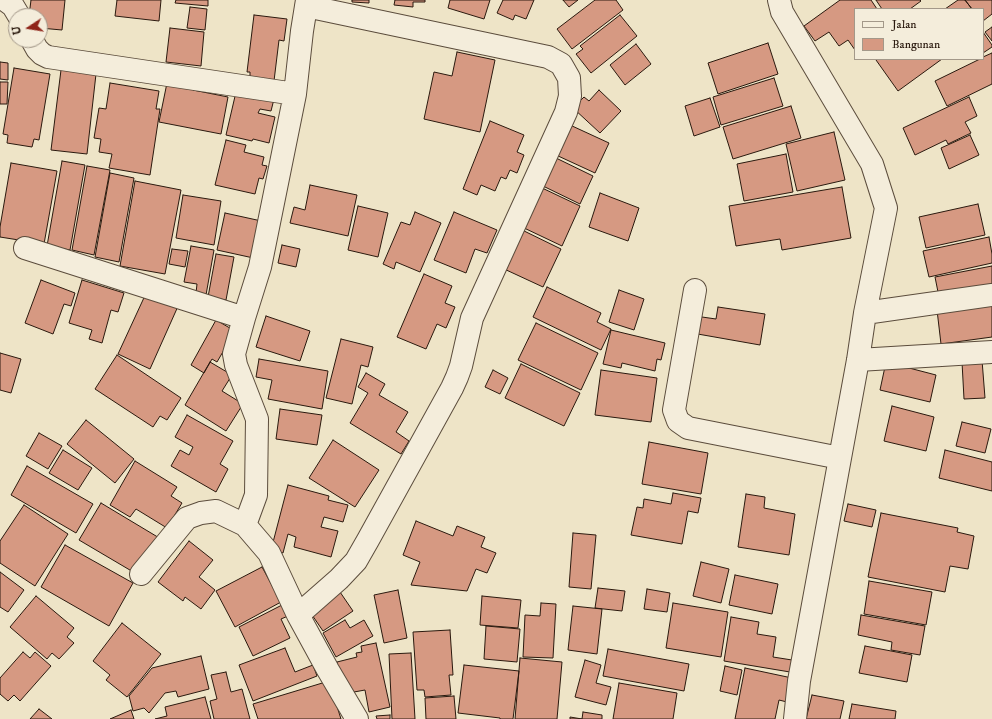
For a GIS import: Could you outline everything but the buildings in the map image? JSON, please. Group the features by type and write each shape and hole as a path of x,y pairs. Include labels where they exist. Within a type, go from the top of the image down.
{"street":[{"path":"5,0 14,8"},
{"path":"779,0 782,12 872,164 886,208 865,313 858,360 800,681 795,719"},
{"path":"245,525 256,495 257,419 236,365 234,354 260,267 295,94 306,3 548,57 561,64 569,78 570,96 566,112 472,318 461,366 452,388 356,561 298,615"},
{"path":"36,48 42,54 48,57 295,94"},
{"path":"25,248 244,318"},
{"path":"695,290 674,410 678,421 688,428 840,458"},
{"path":"865,313 992,295"},
{"path":"858,360 992,352"},
{"path":"141,574 187,518 216,510 245,525 269,553 298,615 357,719"}]}
